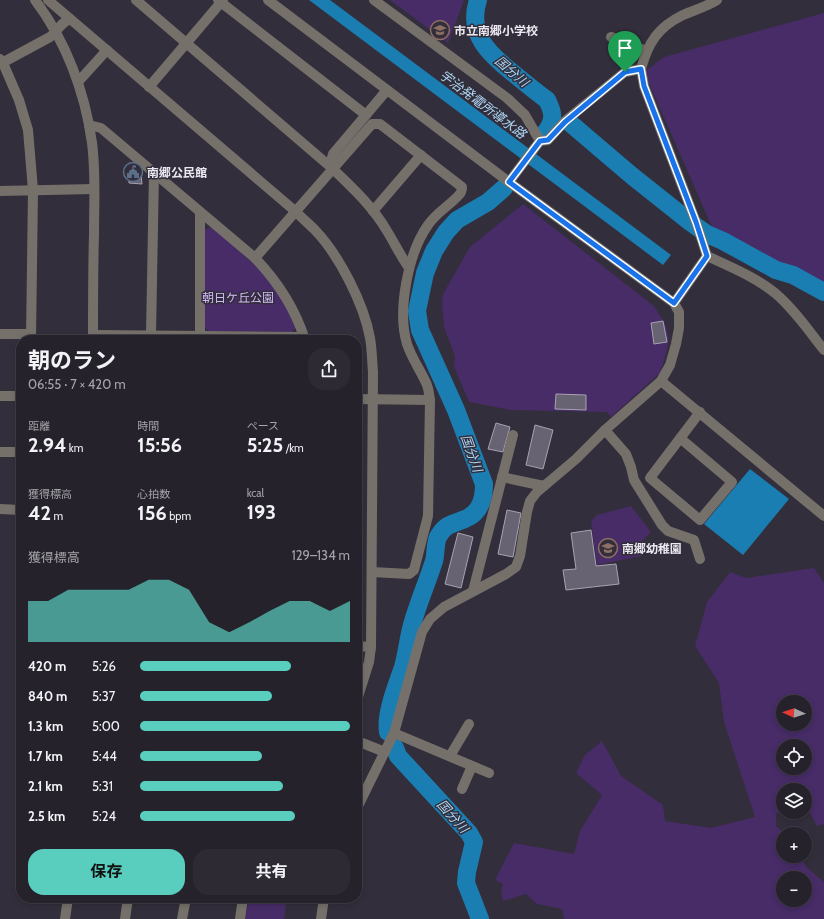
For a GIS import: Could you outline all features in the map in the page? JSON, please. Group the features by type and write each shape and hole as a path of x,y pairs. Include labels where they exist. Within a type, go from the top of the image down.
{"street":[{"path":"35,0 50,20 63,44 78,82 89,125 94,165 93,335"},
{"path":"48,0 295,211 320,236 351,284 370,337 373,372 371,647 369,662 362,684"},
{"path":"136,0 333,168 374,211 388,232 399,255 409,268"},
{"path":"268,0 509,182 674,303 679,312 678,336 670,365 661,380 576,459 537,492 530,501 526,512 520,556 516,567 506,574 444,607 430,619 422,632 394,733 362,798"},
{"path":"374,0 506,98 525,115 540,141"},
{"path":"717,0 682,16 664,27 655,37 646,51 641,69 644,86 696,222 707,256 754,278 776,293 823,346"},
{"path":"149,87 221,1 366,114"},
{"path":"31,335 33,190 28,130 20,100 1,62 50,38 64,21 70,19"},
{"path":"611,37 646,51"},
{"path":"78,82 107,50"},
{"path":"509,182 540,141 548,140 565,122 625,72 641,69"},
{"path":"333,168 331,161 333,154 387,90"},
{"path":"255,258 372,124 380,124 462,187 462,191 459,195 442,209 428,225 418,242 409,268 402,317 407,344 427,386 430,400 428,516 414,570 410,574 372,572"},
{"path":"89,125 101,128 255,258 270,273 280,287 292,309 302,335"},
{"path":"374,211 421,155"},
{"path":"151,335 154,172"},
{"path":"0,190 94,189"},
{"path":"200,213 200,335"},
{"path":"674,303 707,256"},
{"path":"0,334 16,336"},
{"path":"661,380 824,516"},
{"path":"0,396 16,396"},
{"path":"362,399 430,400"},
{"path":"680,438 732,482 700,520 650,478 680,438 700,412"},
{"path":"606,430 626,454 631,466 634,480 662,526 668,531 694,540 700,559"},
{"path":"473,591 513,435"},
{"path":"0,452 16,452"},
{"path":"502,477 544,486"},
{"path":"0,509 16,510"},
{"path":"362,646 371,647"},
{"path":"450,756 469,724"},
{"path":"394,733 489,772"},
{"path":"362,743 384,752"},
{"path":"462,789 472,766"},
{"path":"65,919 67,903"},
{"path":"124,919 127,903"},
{"path":"182,919 185,903"},
{"path":"240,919 242,903"},
{"path":"323,918 324,903"}],"green space":[{"name":"市立南郷小学校","path":"390,0 464,0 448,43"},
{"path":"824,13 824,293 716,236 644,72 664,57"},
{"path":"523,204 654,306 665,323 669,338 660,373 611,417 607,412 511,410 469,402 454,367 455,356 444,327 442,303 443,294 470,247"},
{"name":"朝日ケ丘公園","path":"212,227 258,268 273,284 297,326 292,332 208,331 204,326 204,230"},
{"path":"631,506 651,532 640,543 642,556 597,565 591,521 597,515"},
{"path":"814,568 824,583 824,824 817,826 812,817 812,783 776,783 776,863 804,863 811,871 776,871 776,907 812,907 812,872 824,882 824,919 564,919 562,909 537,904 526,894 503,901 501,891 503,884 495,880 514,843 574,854 580,831 602,795 576,773 585,755 602,741 621,776 663,805 665,821 711,828 755,817 724,722 719,683 695,646 707,602 730,572 746,578"},
{"path":"248,903 286,903 284,919 245,919"}],"water":[{"name":"宇治発電所導水路","path":"309,0 330,0 671,255 663,265"},
{"path":"750,469 789,499 743,555 704,524"}],"building":[{"name":"南郷公民館","path":"128,165 137,165 137,174 141,175 142,184 129,183"},
{"path":"663,321 667,342 654,344 651,323"},
{"path":"556,394 586,395 586,410 555,409"},
{"path":"496,423 510,427 503,452 488,449"},
{"path":"535,425 553,430 543,469 526,465"},
{"path":"507,510 521,513 513,557 498,554"},
{"path":"591,530 596,566 616,564 619,584 566,590 563,570 576,569 571,533"},
{"path":"458,533 473,537 461,588 445,584"}],"waterway":[{"name":"国分川","path":"478,0 475,12 475,23 482,42 488,51 504,66 547,100 550,105 552,118 549,127 543,136"},
{"path":"570,123 631,175 707,234 776,270 793,275 824,292"},
{"name":"国分川","path":"388,732 388,716 390,708 406,656 414,617 434,561 438,537 444,529 465,519 478,510 482,501 484,490 484,484 456,410 420,330 417,311 425,273 434,251 446,232 457,220 488,202 504,188"},
{"name":"国分川","path":"395,748 398,756 469,833 474,842 466,883 480,919"}],"place":[{"name":"市立南郷小学校","path":"440,30"},
{"name":"南郷公民館","path":"133,172"},
{"name":"南郷幼稚園","path":"608,548"}],"route":[{"path":"641,69 644,86 696,222 707,256 674,303 509,182 540,141 548,140 565,122 625,72 641,69"}]}
